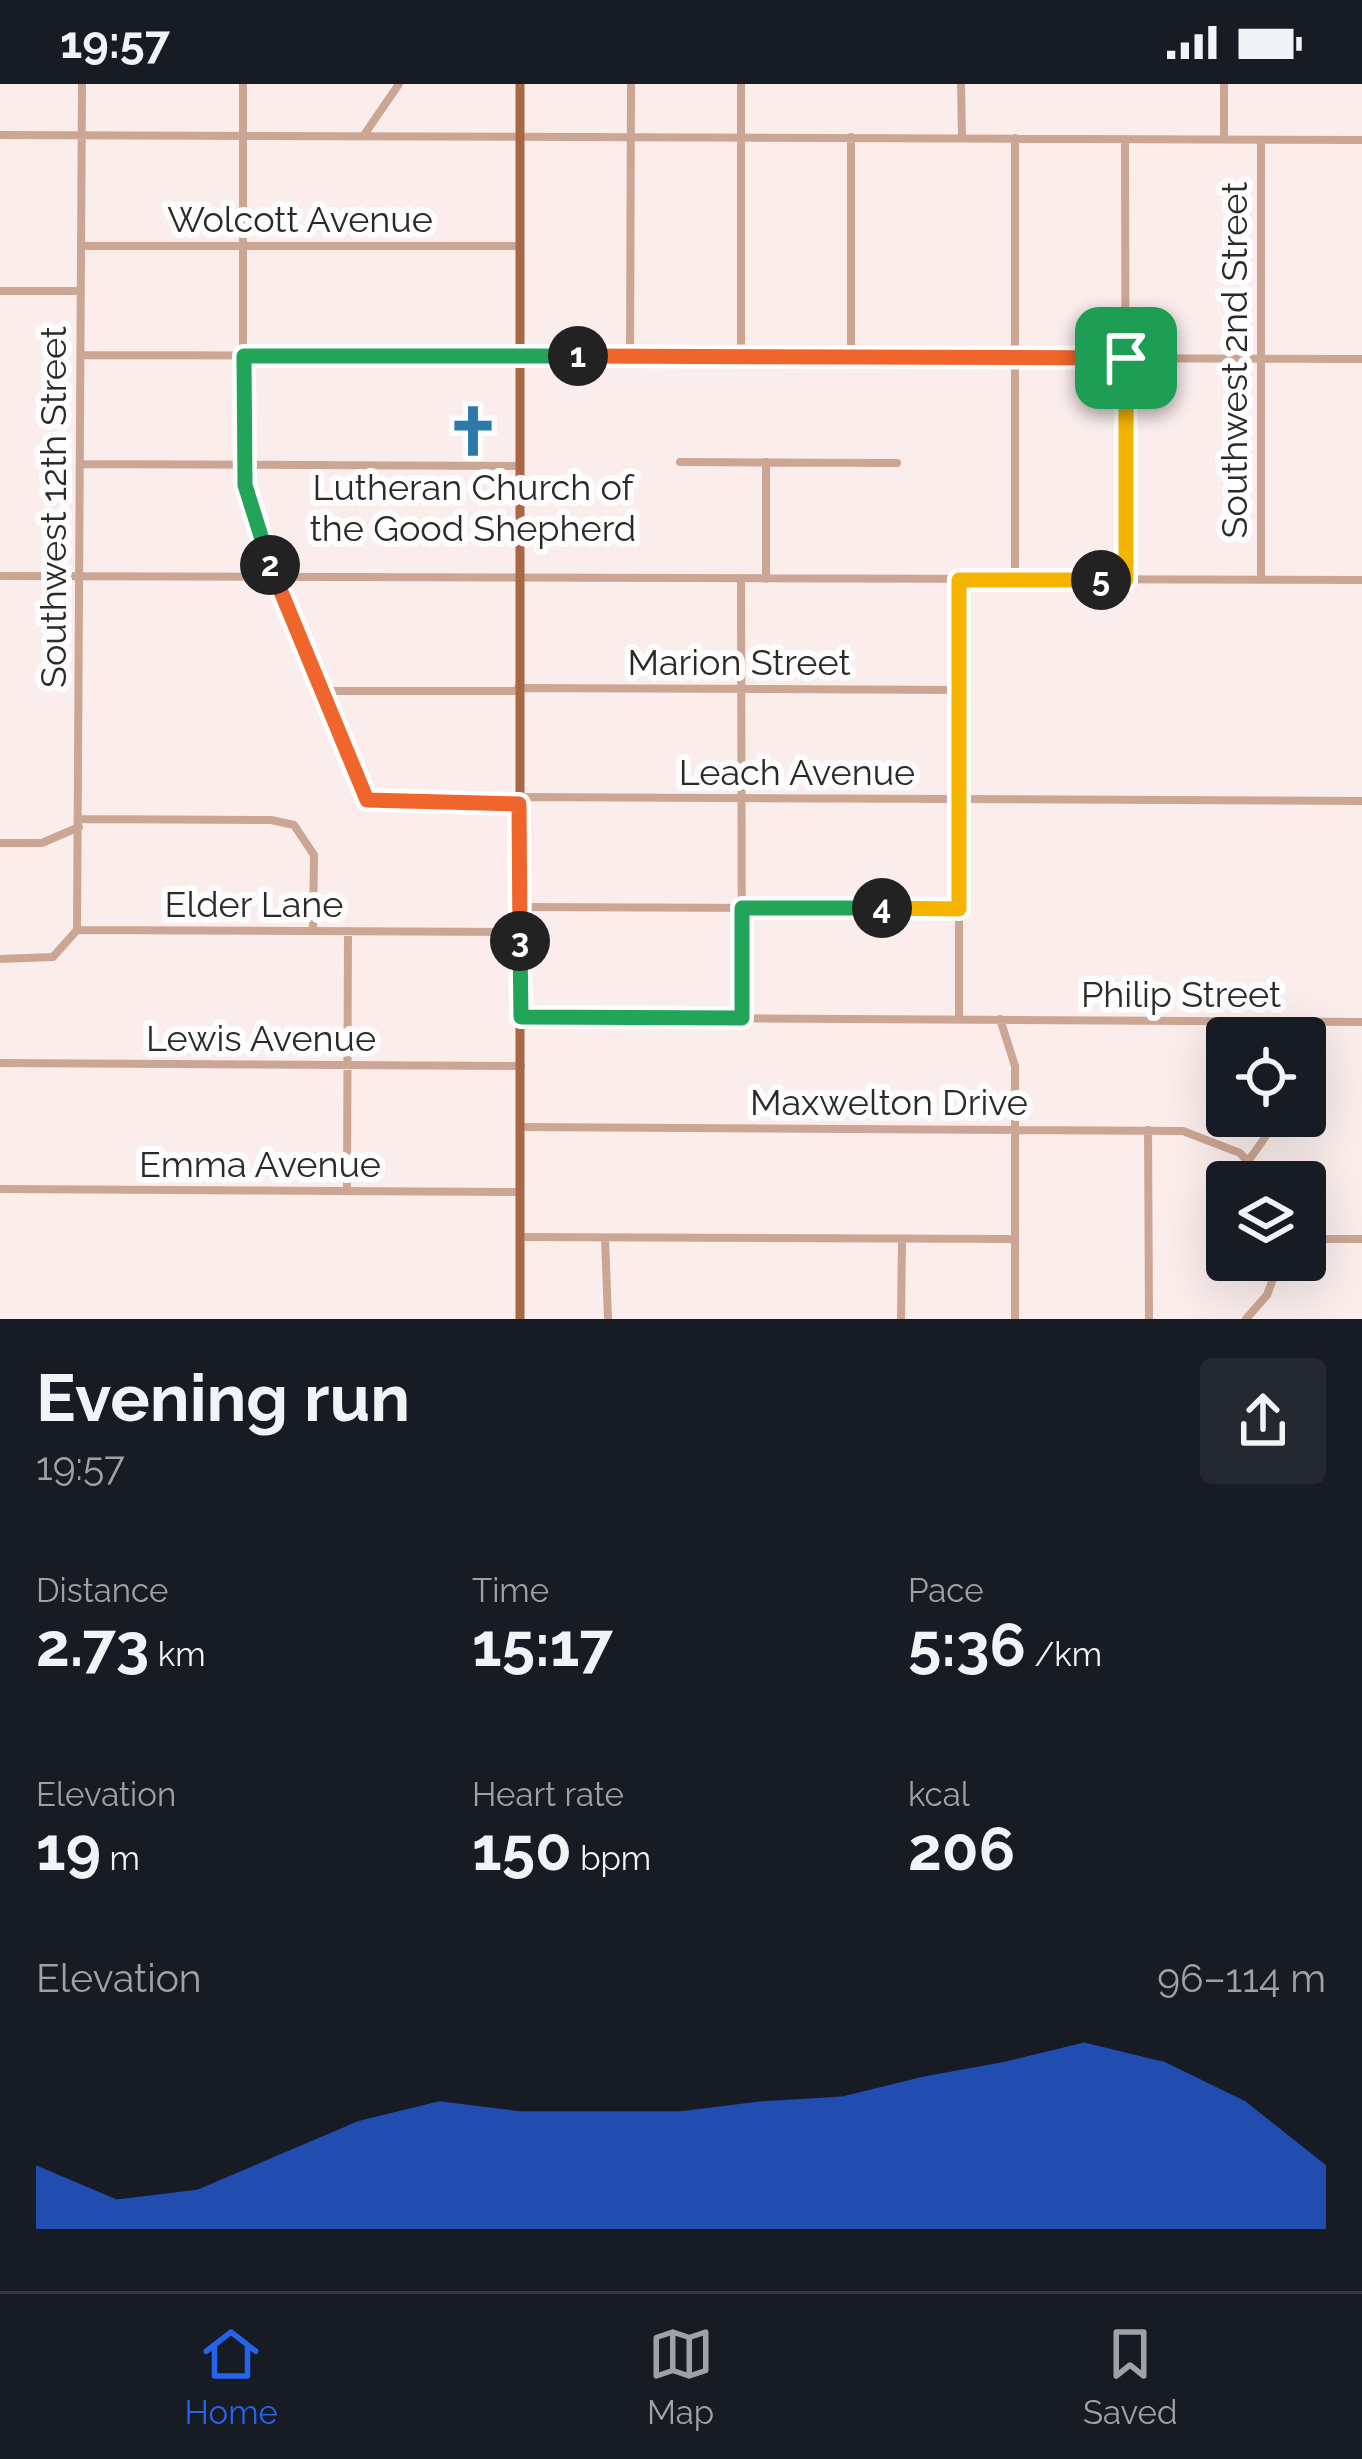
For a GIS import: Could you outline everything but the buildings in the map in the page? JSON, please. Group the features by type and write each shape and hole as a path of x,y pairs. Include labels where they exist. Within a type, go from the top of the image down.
{"main road":[{"path":"520,84 520,1319"}],"street":[{"name":"Southwest 12th Street","path":"77,930 82,84"},
{"path":"243,84 243,465 250,509 323,691"},
{"path":"364,135 399,84"},
{"path":"631,84 631,356"},
{"path":"741,84 741,356"},
{"path":"961,84 962,138"},
{"name":"Southwest 2nd Street","path":"1223,84 1224,139"},
{"path":"0,135 1362,140"},
{"path":"851,137 851,357"},
{"path":"1015,580 1016,138"},
{"path":"1125,139 1126,580"},
{"name":"Southwest 2nd Street","path":"1261,140 1261,580"},
{"name":"Wolcott Avenue","path":"81,246 520,246"},
{"path":"0,291 81,291"},
{"path":"81,356 1362,359"},
{"path":"680,462 897,463"},
{"path":"766,462 766,578"},
{"path":"80,464 519,466"},
{"path":"0,576 1362,580"},
{"path":"741,578 742,1018"},
{"path":"521,1017 959,1019 959,580"},
{"name":"Marion Street","path":"323,691 959,690"},
{"name":"Leach Avenue","path":"323,691 363,795 374,803 1362,801"},
{"path":"0,843 42,843 79,823 271,820 294,825 310,843 316,872 314,931"},
{"path":"520,907 959,909"},
{"path":"0,959 53,957 77,930"},
{"name":"Elder Lane","path":"77,930 520,932"},
{"path":"347,1191 348,931"},
{"name":"Philip Street","path":"959,1019 1206,1021"},
{"path":"1000,1019 1015,1066 1015,1319"},
{"name":"Philip Street","path":"1326,1022 1362,1022"},
{"name":"Lewis Avenue","path":"0,1064 521,1066"},
{"name":"Maxwelton Drive","path":"521,1127 1148,1130 1200,1133 1249,1160"},
{"path":"1148,1130 1149,1319"},
{"path":"1249,1160 1265,1137"},
{"name":"Emma Avenue","path":"0,1190 520,1192"},
{"path":"520,1238 1015,1239"},
{"path":"605,1238 608,1319"},
{"path":"901,1319 902,1239"},
{"path":"1326,1239 1362,1239"},
{"path":"1251,1317 1272,1281"}],"place":[{"name":"Lutheran Church of the Good Shepherd","path":"473,431"}],"route":[{"path":"244,356 1126,358 1126,580 959,580 959,909 742,908 742,1018 521,1017 519,804 374,803 363,795 250,509 243,465 244,356"}]}
